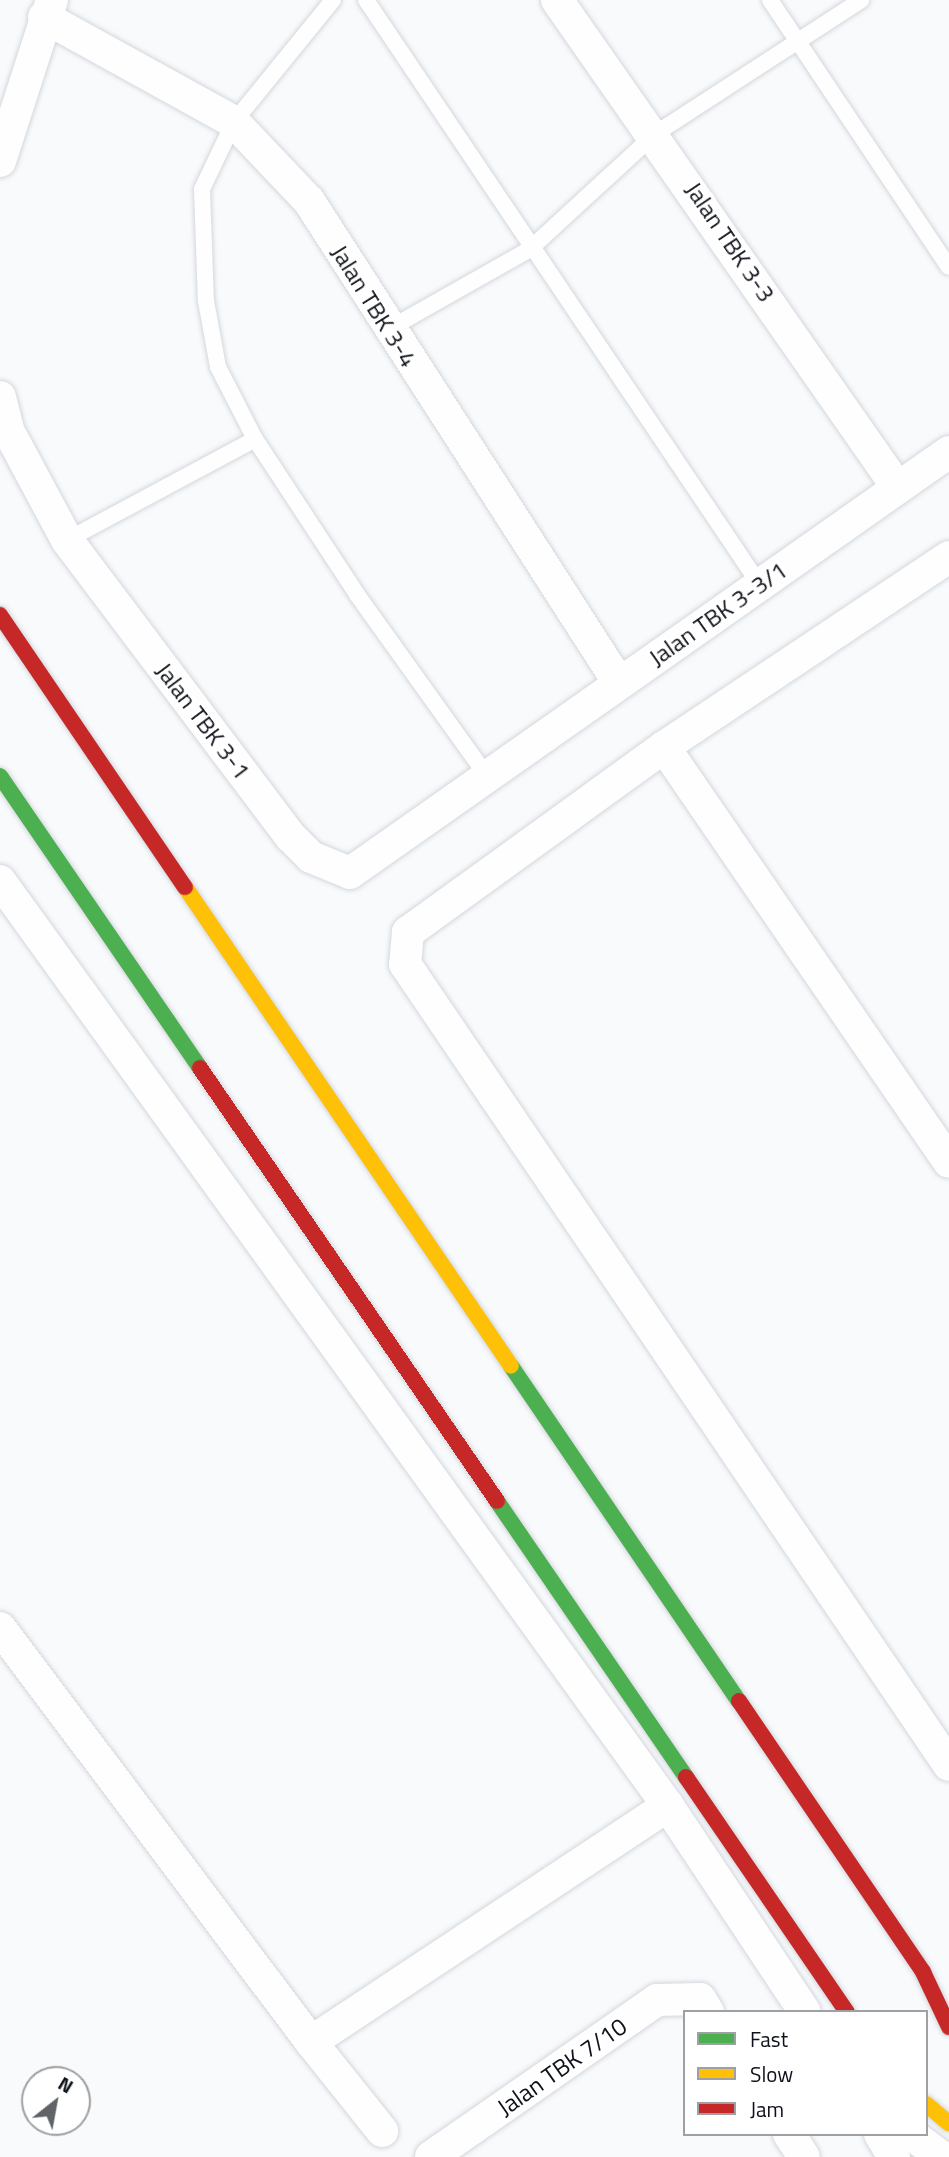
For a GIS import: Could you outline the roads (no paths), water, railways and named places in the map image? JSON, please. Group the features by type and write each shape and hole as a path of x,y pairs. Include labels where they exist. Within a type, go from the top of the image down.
{"street":[{"name":"Jalan TBK 3-3","path":"557,0 655,134 898,488"},
{"name":"Jalan TBK 3-4","path":"48,8 234,122 309,201 387,330 619,683"},
{"path":"0,161 48,8"},
{"name":"Jalan TBK 3-1","path":"0,397 9,432 67,540 291,837 321,863 350,873 369,866 487,776"},
{"name":"Jalan TBK 3-3/1","path":"487,776 949,452"},
{"path":"946,1755 405,964 408,932 664,747 947,563"},
{"path":"0,615 923,1972 949,2027"},
{"path":"664,747 949,1162"},
{"path":"0,776 846,2010"},
{"path":"0,881 668,1805 804,2010"},
{"path":"0,1628 311,2042 382,2131"},
{"path":"311,2042 668,1805"},
{"name":"Jalan TBK 7/10","path":"431,2157 657,2000 704,2006"},
{"path":"928,2106 949,2123"},
{"path":"790,2136 803,2157"},
{"path":"881,2136 894,2157"},
{"path":"914,2136 941,2157"}],"lane":[{"path":"333,0 234,122 202,189 206,301 218,367 255,439 487,776"},
{"path":"366,0 530,249 760,585"},
{"path":"770,0 949,267"},
{"path":"387,330 530,249 655,134 799,44 861,0"},
{"path":"67,540 255,439"}]}
